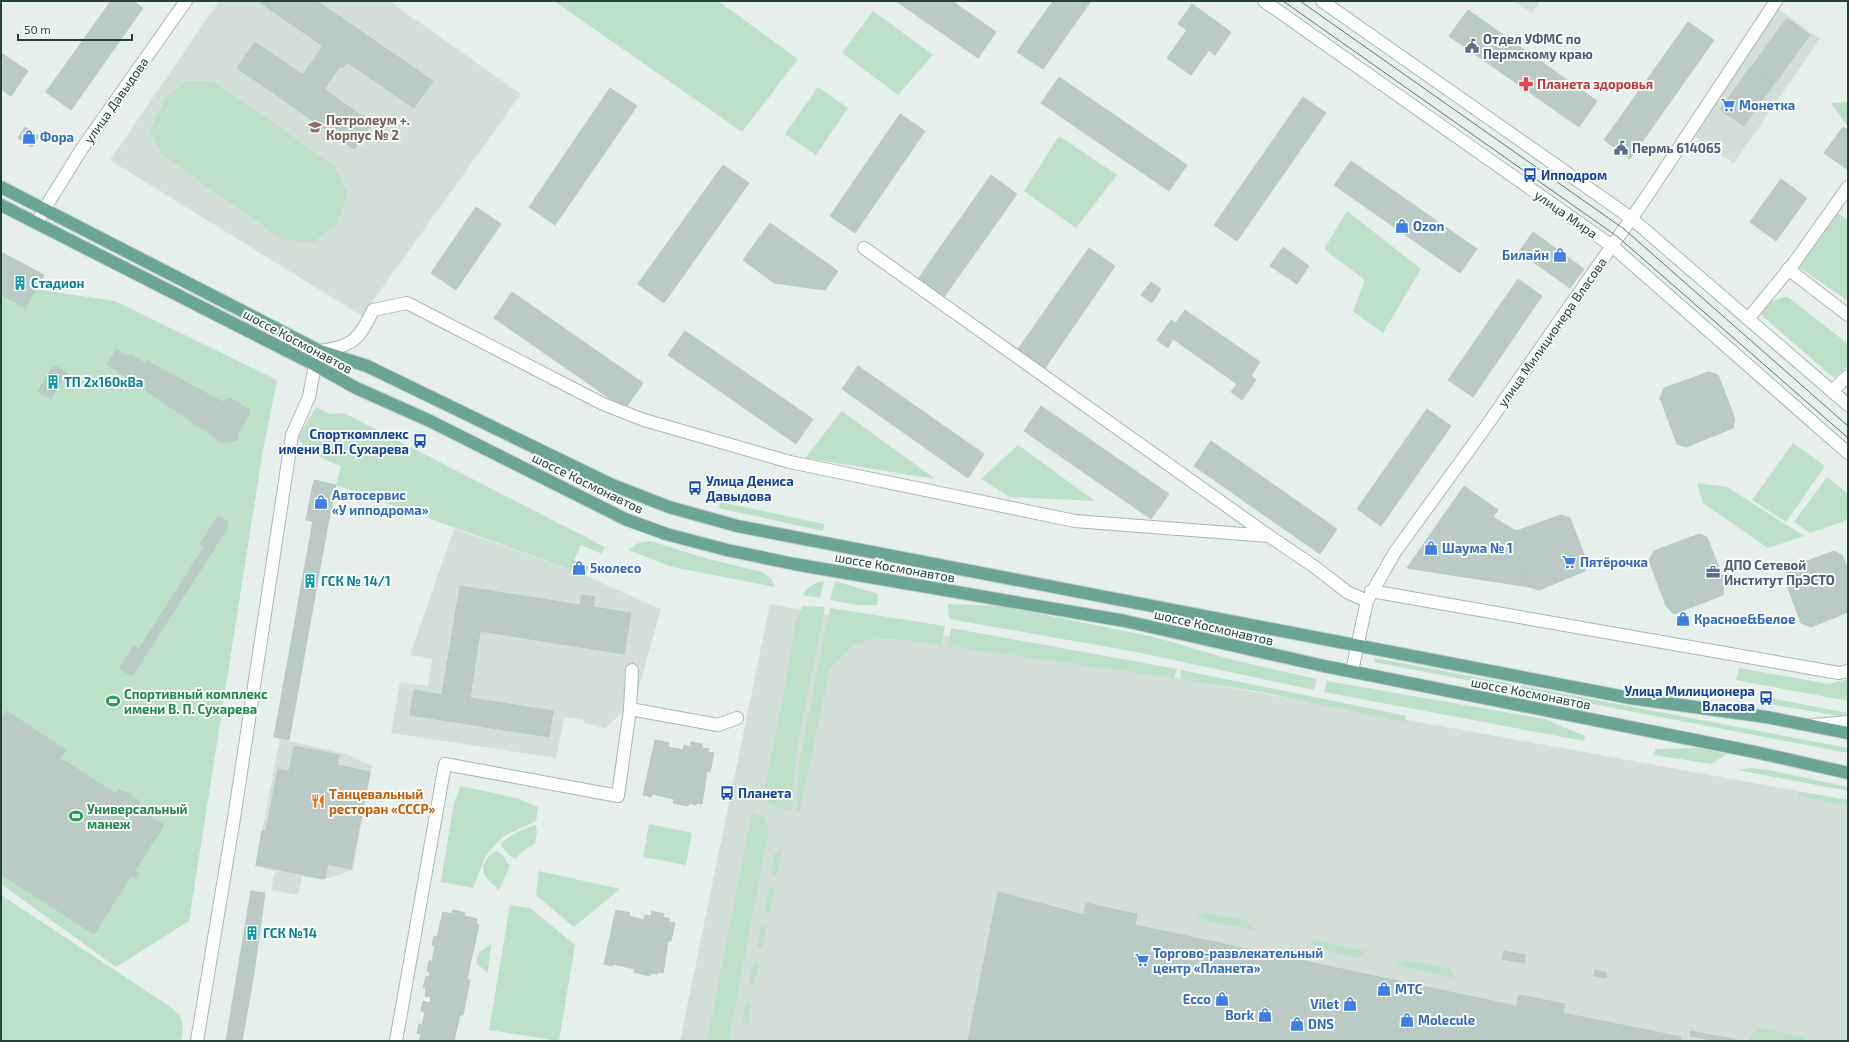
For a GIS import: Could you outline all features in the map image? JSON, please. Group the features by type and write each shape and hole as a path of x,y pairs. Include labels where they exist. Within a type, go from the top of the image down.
{"main road":[{"name":"шоссе Космонавтов","path":"1,187 320,351 367,366 603,480 675,509 737,526 1357,647 1630,698 1766,717 1848,733"},
{"name":"шоссе Космонавтов","path":"1,205 314,364 356,388 435,424 625,519 666,534 727,550 794,564 1125,621 1352,671 1755,752 1848,773"}],"street":[{"name":"улица Давыдова","path":"37,223 44,208 83,147 186,1"},
{"name":"улица Мира","path":"1264,1 1612,246 1848,453"},
{"path":"1322,1 1631,218 1848,405"},
{"name":"улица Милиционера Власова","path":"1352,671 1369,596 1394,552 1485,428 1612,246 1776,1"},
{"path":"1748,319 1788,270 1848,188"},
{"path":"864,248 1269,536"},
{"path":"1788,270 1848,315"},
{"name":"шоссе Космонавтов","path":"320,351 341,348 361,335 373,310 407,303 603,404 644,420 790,462 1075,521 1269,536 1315,567 1347,592 1839,673 1848,671"},
{"path":"197,1041 235,812 292,435 309,396 314,364 320,351"},
{"path":"1832,391 1848,376"},
{"path":"396,1041 445,764 618,796 630,709 632,670"},
{"path":"630,709 718,725 737,718"},
{"path":"1809,725 1848,722"}],"shaded area":[{"name":"Петролеум +. Корпус № 2","path":"219,1 389,1 521,94 362,316 110,160"},
{"path":"1514,1 1540,1 1532,13"},
{"path":"1777,8 1820,39 1734,163 1688,132"},
{"path":"454,529 570,569 661,609 635,701 605,728 585,723 583,720 564,717 556,758 391,733 400,682 428,686 432,659 410,655"},
{"path":"770,604 1848,800 1848,1041 680,1041"},
{"name":"Танцевальный ресторан «СССР»","path":"280,739 347,754 372,766 353,870 322,880 302,876 298,895 271,890 275,871 255,866"}],"green space":[{"path":"554,1 718,1 798,59 742,132"},
{"path":"873,11 933,55 898,95 842,53"},
{"path":"185,81 213,81 335,166 348,194 337,223 314,242 283,240 161,154 150,130 166,97"},
{"path":"818,87 848,108 816,155 785,134"},
{"path":"1848,102 1848,127 1831,103"},
{"path":"1059,136 1117,175 1076,228 1024,191"},
{"path":"1347,211 1421,269 1383,333 1353,311 1365,280 1324,249"},
{"path":"1837,212 1848,220 1848,301 1799,267"},
{"name":"Спортивный комплекс имени В. П. Сухарева","path":"1,284 115,301 277,380 262,456 189,921 116,967 1,884"},
{"path":"1788,297 1848,344 1848,366 1834,378 1759,313 1771,302"},
{"path":"316,407 329,414 344,413 605,547 602,554 581,545 570,569 336,485 341,466 312,452 302,444 298,438"},
{"path":"842,411 935,479 805,458"},
{"path":"1793,443 1825,466 1786,522 1752,500"},
{"path":"1018,445 1095,501 1010,497 981,479"},
{"path":"1827,477 1848,494 1848,517 1845,521 1810,533 1794,522"},
{"path":"1697,483 1727,487 1804,536 1768,548 1703,503"},
{"path":"721,502 824,524 823,531 718,508"},
{"path":"651,541 708,559 762,572 771,578 775,587 672,567 628,550 639,543"},
{"path":"824,581 820,598 803,595 812,585"},
{"path":"835,581 878,594 877,605 858,605 830,600"},
{"path":"948,604 1001,606 1154,637 1237,661 1317,679 1314,690 1136,652 949,619"},
{"path":"803,606 825,607 796,752 791,810 771,805 763,796 785,688 795,623"},
{"path":"830,608 945,626 941,645 889,639 869,640 851,647 830,669 801,805 799,812 797,812 799,764"},
{"path":"951,628 1177,669 1174,678 948,646"},
{"path":"1375,658 1848,748 1848,753 1374,662"},
{"path":"1739,668 1829,684 1848,679 1848,701 1736,680"},
{"path":"1181,670 1407,716 1404,722 1261,692 1180,679"},
{"path":"1327,681 1545,719 1585,736 1584,741 1324,692"},
{"path":"1765,697 1848,714 1840,716 1763,703"},
{"path":"1701,748 1727,754 1711,764 1654,755 1655,749"},
{"path":"1750,768 1769,770 1848,787 1848,791 1737,770"},
{"path":"461,786 516,798 538,807 536,821 502,837 486,855 473,888 441,882 454,802"},
{"path":"1799,792 1848,800 1848,806 1798,796"},
{"path":"752,812 764,817 769,829 729,1039 728,1041 707,1041"},
{"path":"649,824 692,833 686,865 643,857"},
{"path":"536,825 537,834 535,843 524,850 515,859 507,853 501,845 512,835"},
{"path":"496,851 503,856 510,866 499,890 486,878 483,872 485,861"},
{"path":"779,851 782,854 777,875 773,876 771,872 774,854"},
{"path":"539,871 620,889 574,927 536,895"},
{"path":"772,888 775,890 770,911 768,912 764,909 768,890"},
{"path":"1,895 169,1006 180,1015 183,1028 181,1041 1,1041"},
{"path":"510,905 530,908 575,945 559,1041 489,1030"},
{"path":"1204,912 1250,922 1255,931 1196,918"},
{"path":"761,926 765,926 766,928 762,949 760,950 757,946"},
{"path":"1310,939 1368,952 1359,958 1315,948"},
{"path":"491,944 488,973 476,963 479,952"},
{"path":"1407,960 1450,969 1456,978 1395,965"},
{"path":"755,963 759,966 753,987 749,984 752,967"},
{"path":"749,1001 751,1002 748,1024 743,1023 743,1018 745,1008"},
{"path":"1759,1028 1808,1038 1803,1041 1799,1039 1796,1041 1749,1041 1753,1031"}],"building":[{"path":"111,1 133,1 143,8 71,110 46,92"},
{"path":"258,1 317,1 433,81 414,108 347,62 343,68 340,66 324,89 372,123 354,149 237,68 255,42 303,75 323,46"},
{"path":"896,1 952,1 996,32 978,58"},
{"path":"1053,1 1091,1 1043,69 1017,52"},
{"path":"1192,4 1231,32 1215,55 1209,50 1191,75 1167,58 1187,30 1178,24"},
{"path":"1468,10 1597,101 1579,127 1449,36"},
{"path":"1787,18 1810,35 1775,83 1752,66"},
{"path":"1688,22 1714,40 1630,159 1604,140"},
{"path":"1,53 28,71 11,96 1,89"},
{"path":"1751,66 1775,82 1744,126 1720,110"},
{"path":"1059,77 1187,165 1169,191 1041,103"},
{"path":"610,88 637,106 555,225 529,207"},
{"path":"1303,97 1326,113 1237,241 1214,225"},
{"path":"900,114 925,131 855,233 830,216"},
{"name":"Фора","path":"25,127 39,136 32,147 18,138"},
{"path":"1843,127 1848,130 1848,170 1824,153"},
{"path":"1351,161 1477,249 1460,273 1334,185"},
{"path":"723,165 749,183 664,303 638,284"},
{"path":"991,175 1017,194 944,297 918,279"},
{"path":"1781,179 1807,198 1776,241 1750,222"},
{"path":"476,207 501,224 456,290 431,273"},
{"path":"770,223 838,271 825,290 774,283 743,260"},
{"path":"1533,232 1584,269 1570,288 1519,252"},
{"path":"1283,247 1309,266 1297,284 1270,266"},
{"path":"1089,248 1115,266 1045,368 1018,349"},
{"name":"Стадион","path":"3,253 44,275 25,308 1,294 1,257"},
{"path":"1518,279 1542,296 1473,397 1448,380"},
{"path":"1151,282 1161,289 1152,303 1141,295"},
{"path":"512,292 643,383 625,409 494,318"},
{"path":"1185,310 1260,362 1251,376 1256,380 1242,400 1231,392 1237,384 1173,339 1168,348 1157,340 1171,320 1176,323"},
{"path":"685,331 813,419 796,444 668,355"},
{"path":"117,349 128,357 130,354 145,364 147,361 222,402 230,398 249,410 249,415 237,433 238,440 223,443 107,364"},
{"name":"ТП 2х160кВа","path":"54,365 67,373 51,399 38,391"},
{"path":"858,366 984,454 968,478 842,389"},
{"path":"1709,372 1718,375 1735,419 1733,428 1686,447 1677,444 1660,398 1664,388"},
{"path":"1041,406 1169,494 1151,519 1024,431"},
{"path":"1427,409 1451,426 1381,526 1357,509"},
{"path":"1211,441 1337,529 1320,554 1194,466"},
{"name":"Автосервис «У ипподрома»","path":"314,480 336,485 328,524 306,520"},
{"path":"1464,486 1498,510 1493,517 1516,531 1512,541 1529,587 1407,568"},
{"path":"1561,515 1570,518 1587,562 1585,571 1539,590 1529,587 1512,541 1516,531"},
{"path":"218,516 228,522 226,526 228,527 132,676 119,668 134,646 139,649 204,547 200,544"},
{"name":"ГСК № 14/1","path":"313,521 328,524 289,740 274,737"},
{"path":"1699,534 1707,537 1724,581 1723,595 1674,614 1666,606 1649,560 1654,551"},
{"path":"1834,551 1842,555 1848,570 1848,612 1811,627 1801,623 1784,577 1789,568"},
{"name":"5колесо","path":"573,561 588,567 584,575 570,569"},
{"path":"460,586 580,605 582,595 595,597 593,607 631,613 624,654 480,631 470,698 553,711 549,737 410,715 414,690 442,695"},
{"name":"Универсальный манеж","path":"6,711 66,750 60,758 116,794 119,790 130,794 139,801 140,804 137,808 164,825 135,870 139,873 135,878 131,876 94,934 1,874 1,719"},
{"path":"655,740 669,743 668,747 683,750 684,745 690,747 691,742 702,744 702,748 709,749 708,752 714,753 710,772 707,771 702,804 697,803 696,805 689,803 688,806 673,803 674,799 652,794 651,797 643,795"},
{"name":"Танцевальный ресторан «СССР»","path":"294,746 339,755 337,765 370,772 351,869 328,864 325,879 256,865 262,831 266,831 278,769 289,771"},
{"name":"ГСК №14","path":"251,891 265,893 254,973 242,1041 226,1041"},
{"name":"Торгово-развлекательный центр «Планета»","path":"998,892 1084,915 1086,903 1137,914 1135,925 1516,1006 1519,995 1565,1004 1563,1013 1681,1037 1681,1041 968,1041"},
{"path":"453,910 465,913 464,916 477,919 476,924 479,925 467,979 470,980 463,1015 460,1015 454,1041 419,1041 421,1034 417,1033 419,1024 422,1025 425,1012 421,1011 423,1001 430,1003 431,997 425,996 426,988 423,988 426,976 429,977 430,972 427,971 429,961 432,961 435,946 432,945 434,936 437,937 443,912 452,914"},
{"path":"616,910 630,913 629,916 644,920 645,915 651,916 652,911 664,914 663,917 670,919 669,922 675,923 671,941 668,941 663,973 650,973 650,976 634,972 635,969 613,964 612,966 604,964"},
{"path":"1504,951 1525,955 1524,963 1502,959"},
{"path":"1595,970 1607,973 1606,978 1594,976"},
{"path":"1691,1031 1742,1041 1717,1041 1690,1036"}],"tram line":[{"path":"1283,1 1618,237 1848,438"},
{"path":"1300,1 1624,229 1848,426"}],"place":[{"name":"Отдел УФМС по Пермскому краю","path":"1472,46"},
{"name":"Планета здоровья","path":"1526,84"},
{"name":"Монетка","path":"1728,105"},
{"name":"Петролеум +. Корпус № 2","path":"315,127"},
{"name":"Фора","path":"29,137"},
{"name":"Пермь 614065","path":"1621,148"},
{"name":"Ипподром","path":"1530,175"},
{"name":"Ozon","path":"1402,226"},
{"name":"Билайн","path":"1560,255"},
{"name":"Стадион","path":"20,283"},
{"name":"ТП 2х160кВа","path":"53,382"},
{"name":"Спорткомплекс имени В.П. Сухарева","path":"420,441"},
{"name":"Улица Дениса Давыдова","path":"695,488"},
{"name":"Автосервис «У ипподрома»","path":"321,502"},
{"name":"Шаума № 1","path":"1431,548"},
{"name":"Пятёрочка","path":"1569,562"},
{"name":"5колесо","path":"579,568"},
{"name":"ДПО Сетевой Институт ПрЭСТО","path":"1713,572"},
{"name":"ГСК № 14/1","path":"310,581"},
{"name":"Красное&Белое","path":"1683,619"},
{"name":"Улица Милиционера Власова","path":"1766,698"},
{"name":"Спортивный комплекс имени В. П. Сухарева","path":"113,701"},
{"name":"Планета","path":"727,793"},
{"name":"Танцевальный ресторан «СССР»","path":"318,801"},
{"name":"Универсальный манеж","path":"76,816"},
{"name":"ГСК №14","path":"252,933"},
{"name":"Торгово-развлекательный центр «Планета»","path":"1142,960"},
{"name":"МТС","path":"1384,989"},
{"name":"Ecco","path":"1222,999"},
{"name":"Vilet","path":"1350,1004"},
{"name":"Bork","path":"1265,1015"},
{"name":"Molecule","path":"1407,1020"},
{"name":"DNS","path":"1297,1024"}]}
